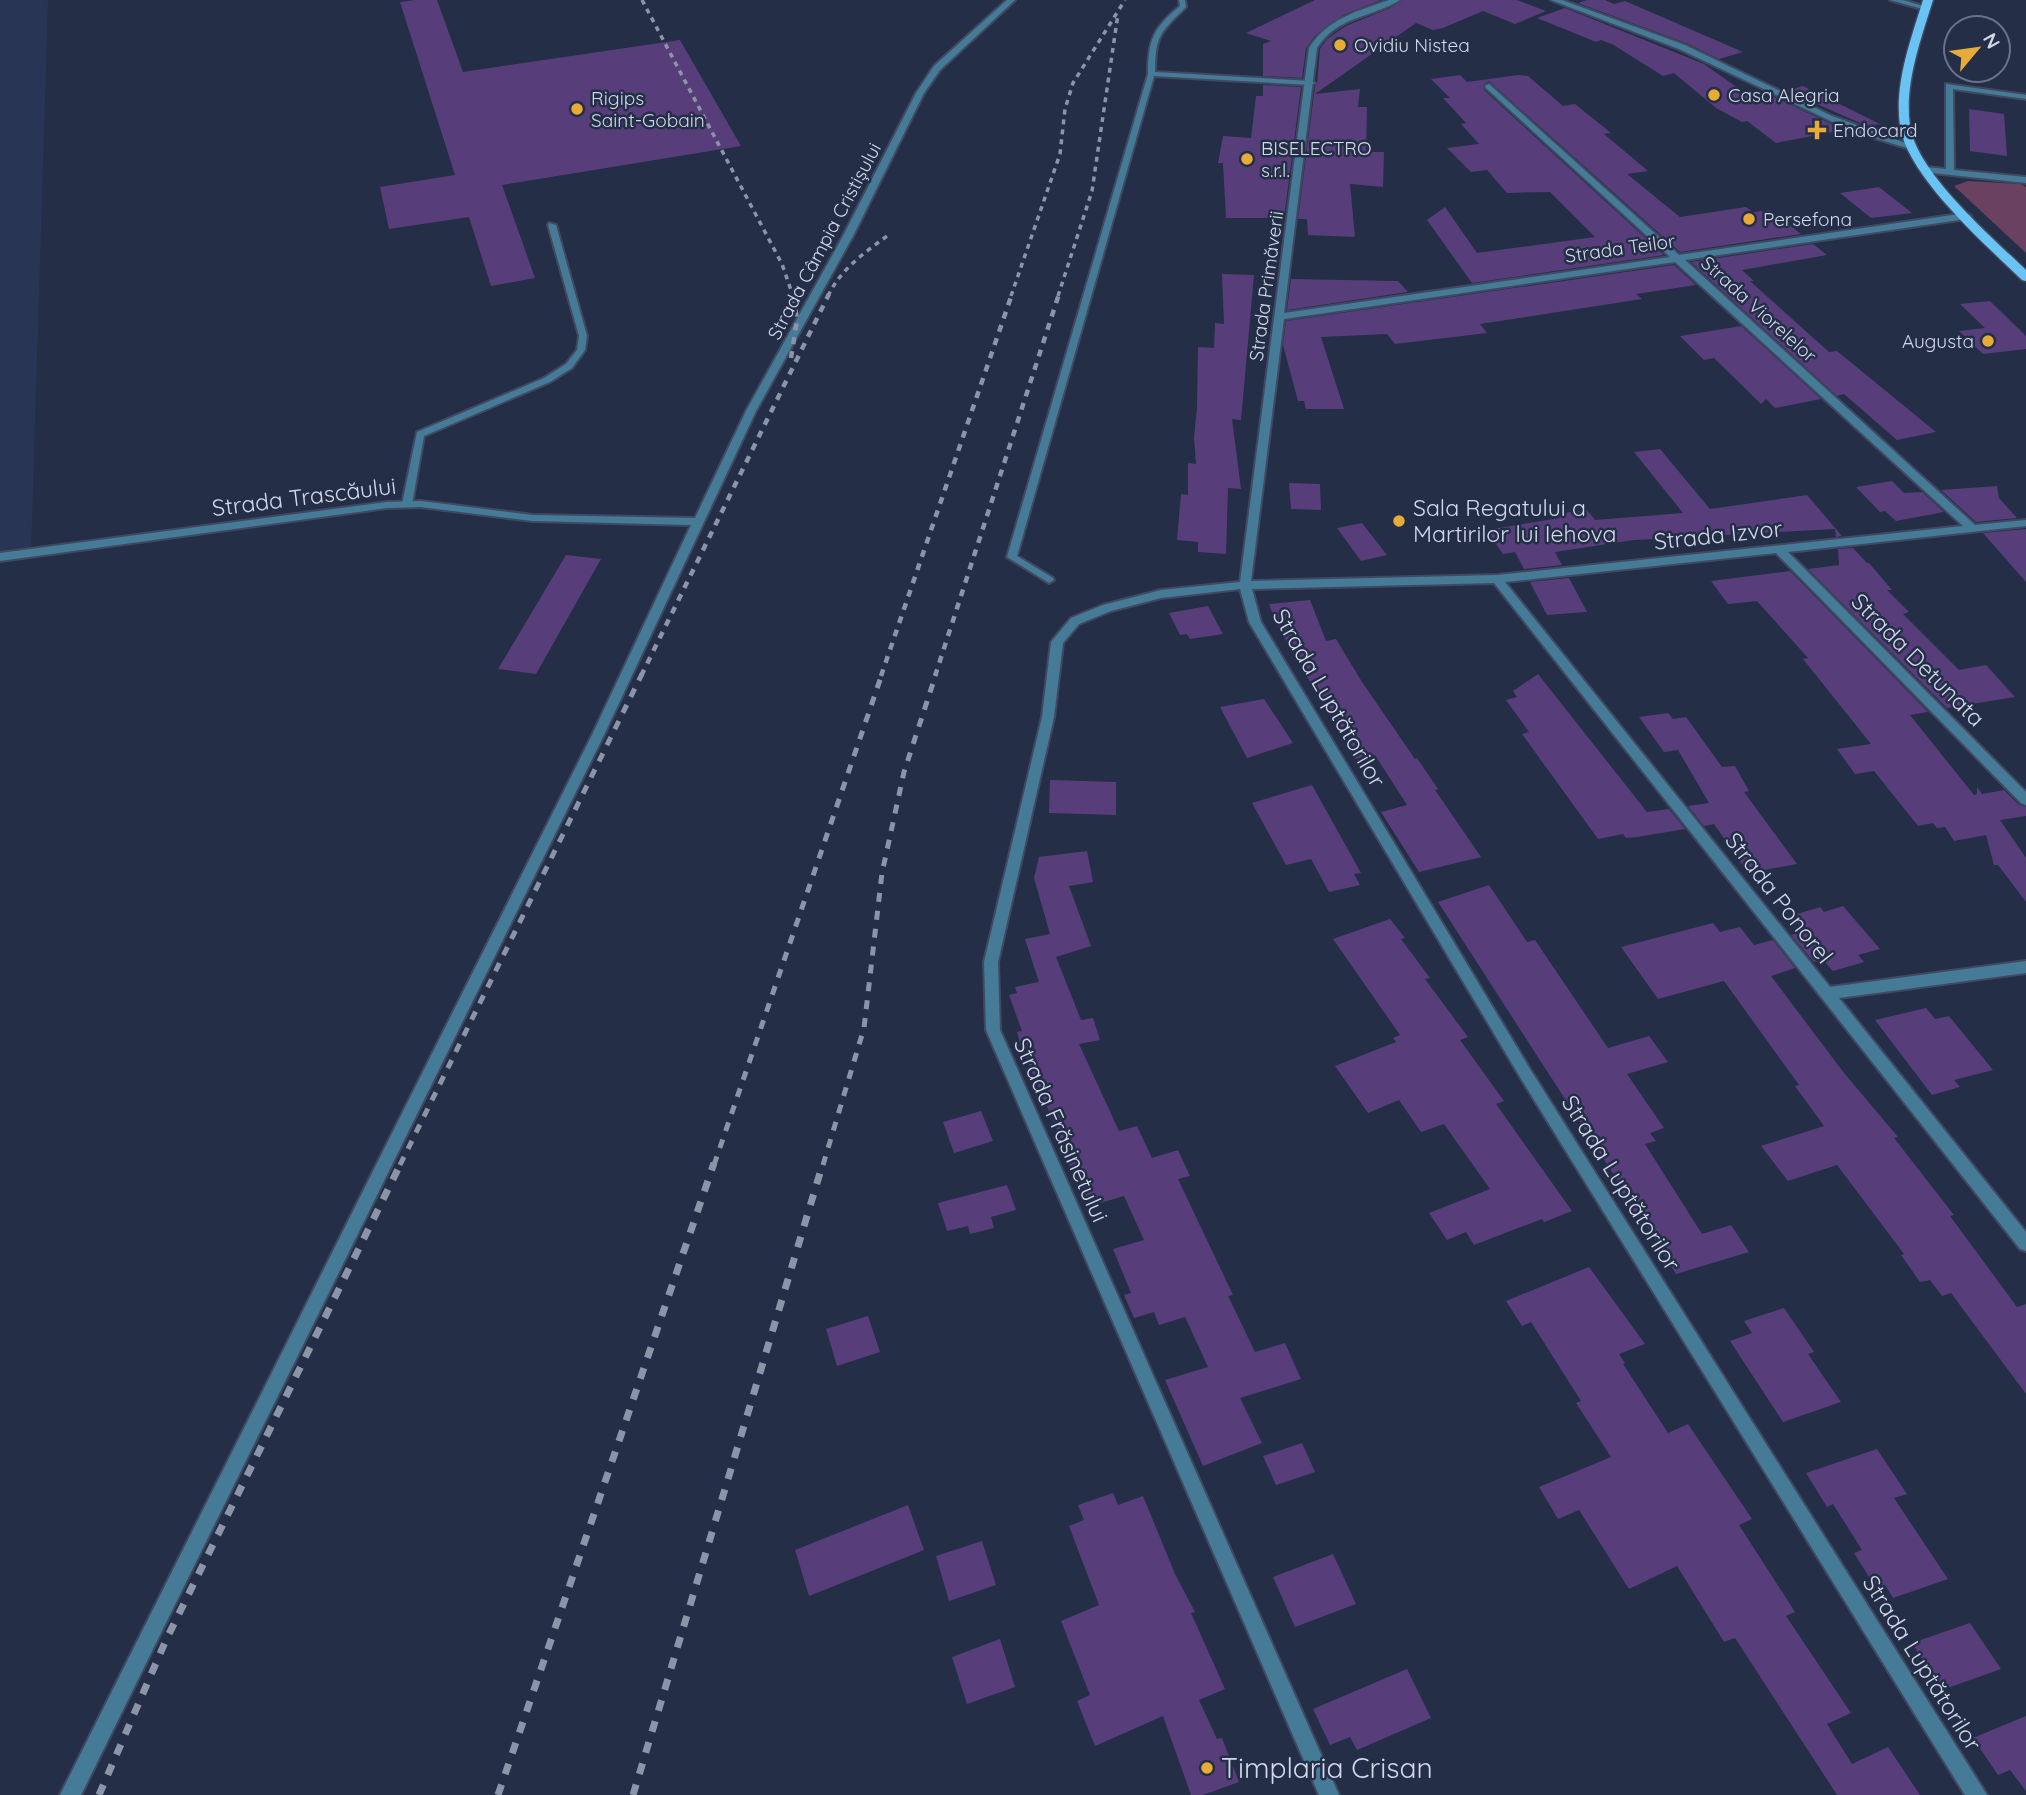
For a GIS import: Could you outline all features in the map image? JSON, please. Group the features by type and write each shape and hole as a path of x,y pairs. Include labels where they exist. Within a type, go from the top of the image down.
{"main road":[{"path":"1927,4 1905,91 1905,128 1910,146 1926,170 1966,216 2026,277"}],"street":[{"name":"Strada Câmpia Cristișului","path":"70,1795 598,735 751,411 848,236 920,93 936,68 1011,0"},
{"name":"Strada Primăverii","path":"1245,585 1311,83 1313,48 1318,38 1331,26 1396,0"},
{"path":"1555,0 1698,54 1861,133 1910,146"},
{"path":"1894,0 1927,4"},
{"name":"Strada Viorelelor","path":"1489,86 1974,530"},
{"path":"1950,172 1949,86 2026,97"},
{"path":"1926,170 2026,180"},
{"name":"Strada Teilor","path":"1279,317 1966,216"},
{"name":"Strada Trascăului","path":"0,557 387,505 407,504 533,517 699,522"},
{"name":"Strada Izvor","path":"1245,585 1497,579 2026,523"},
{"name":"Strada Detunata","path":"1780,550 2026,800"},
{"name":"Strada Ponorel","path":"1497,579 2026,1244"},
{"name":"Strada Frăsinetului","path":"1245,585 1161,594 1107,607 1076,621 1057,642 1048,718 991,962 992,1030 1329,1795"},
{"name":"Strada Luptătorilor","path":"1245,585 1255,622 1525,1073 1978,1795"},
{"path":"1825,994 2026,967"}],"lane":[{"path":"1049,580 1012,557 1151,74 1151,44 1166,21 1183,7 1182,0"},
{"path":"1151,74 1311,83"},
{"path":"407,504 421,434 547,380 569,366 581,350 583,336 552,225"}],"shaded area":[{"path":"0,0 48,0 31,553 0,557"},
{"path":"1968,181 2020,184 2026,187 2026,253 1954,186"}],"building":[{"name":"Rigips Saint-Gobain","path":"437,0 463,72 680,40 741,146 502,185 535,278 491,286 469,217 389,229 380,187 455,175 400,2"},
{"path":"1315,0 1381,0 1343,15 1315,36 1306,48 1302,78 1263,76 1263,44 1271,41 1246,33"},
{"path":"1402,0 1517,0 1546,11 1515,24 1483,11 1433,30 1416,23 1315,94 1360,89 1358,107 1367,107 1366,152 1384,152 1383,187 1350,184 1355,237 1308,235 1307,219 1298,219 1320,49 1327,39 1346,26 1390,8"},
{"path":"1605,0 1614,4 1625,1 1743,52 1719,59 1686,43 1578,3"},
{"path":"1565,8 1704,64 1756,101 1772,96 1844,130 1776,143 1747,121 1742,122 1716,108 1674,73 1663,76 1612,44 1601,40 1596,42 1537,18"},
{"path":"1460,75 1467,82 1528,76 1563,106 1575,104 1611,133 1604,134 1648,171 1627,174 1680,217 1746,207 1753,212 1770,210 1801,234 1680,252 1489,81 1483,85 1484,90 1664,255 1472,283 1427,220 1445,207 1477,253 1595,237 1550,192 1507,193 1487,170 1471,172 1447,148 1479,144 1461,124 1466,123 1443,98 1450,98 1431,79"},
{"path":"1263,85 1301,87 1284,218 1226,218 1223,163 1218,163 1223,136 1251,138 1256,96 1263,96"},
{"path":"1803,86 1880,124 1867,126 1787,91"},
{"path":"1969,109 2004,114 2007,156 1970,151"},
{"path":"1879,187 1912,213 1871,218 1840,193"},
{"path":"1813,244 1827,255 1742,270 1754,281 1750,281 1829,352 1837,351 1936,432 1897,440 1844,394 1837,396 1691,262"},
{"path":"1674,265 1696,285 1636,294 1642,299 1480,324 1487,333 1395,344 1387,334 1321,337 1344,409 1306,409 1304,401 1298,401 1283,345 1286,321"},
{"path":"1222,274 1254,275 1241,420 1232,419 1241,489 1228,488 1226,554 1198,552 1198,542 1177,540 1181,494 1188,495 1188,463 1196,464 1194,437 1198,347 1214,348 1215,323 1224,324"},
{"path":"1291,279 1398,281 1408,292 1287,310"},
{"path":"1990,301 2026,336 2026,349 1983,354 1959,331 1985,328 1960,304"},
{"path":"1741,326 1821,399 1775,408 1766,399 1761,404 1714,358 1704,360 1680,336"},
{"path":"1660,449 1710,509 1807,495 1842,536 1836,537 1835,529 1634,540 1555,552 1562,565 1524,569 1515,552 1503,554 1486,530 1560,518 1557,514 1587,510 1595,520 1683,513 1634,452"},
{"path":"1892,481 1904,493 1922,492 1944,512 1896,521 1885,511 1880,512 1856,487"},
{"path":"1289,483 1320,484 1321,510 1291,509"},
{"path":"1997,486 1999,498 2017,518 1976,522 1941,490"},
{"path":"1362,523 1387,555 1361,561 1337,528"},
{"path":"2026,529 2026,582 1983,533"},
{"path":"1853,548 1869,563 1892,590 1887,590 1909,612 1903,614 1959,670 1986,665 2015,697 1947,708 1808,569 1839,565 1838,549"},
{"path":"566,555 601,559 536,674 498,669"},
{"path":"1790,571 1928,712 1910,715 1974,795 1977,794 1977,787 1982,794 2004,790 2019,805 2026,807 2026,816 2000,820 2026,858 2026,902 1998,865 1994,865 1986,835 1954,841 1945,827 1937,828 1933,823 1918,826 1874,771 1855,774 1837,749 1871,744 1803,659 1808,658 1757,601 1728,604 1711,581"},
{"path":"1569,578 1587,612 1547,615 1530,582"},
{"path":"1310,600 1326,641 1336,639 1362,682 1415,759 1417,758 1438,789 1435,790 1481,857 1419,872 1381,812 1407,805 1375,755 1355,759 1276,623 1269,604"},
{"path":"1208,606 1223,634 1190,639 1187,634 1180,635 1169,613"},
{"path":"1538,674 1647,812 1669,809 1685,829 1637,837 1626,838 1623,834 1598,839 1522,734 1529,732 1506,700 1517,697 1513,691"},
{"path":"1264,699 1293,743 1247,758 1220,707"},
{"path":"1668,713 1673,719 1686,717 1722,767 1735,766 1749,791 1744,792 1797,864 1748,873 1714,824 1704,826 1688,806 1709,803 1678,750 1664,752 1639,717"},
{"path":"1050,780 1116,782 1116,815 1049,813"},
{"path":"1312,785 1361,873 1354,874 1360,885 1329,892 1311,859 1286,865 1252,803"},
{"path":"1087,851 1093,882 1069,886 1091,946 1056,957 1081,1020 1093,1018 1100,1040 1079,1044 1119,1131 1137,1126 1152,1158 1178,1150 1190,1176 1178,1179 1233,1295 1228,1296 1255,1352 1285,1343 1301,1379 1240,1398 1262,1443 1203,1466 1165,1380 1208,1367 1185,1317 1159,1325 1154,1312 1134,1318 1124,1295 1131,1293 1113,1249 1144,1240 1124,1196 1087,1207 1062,1148 1065,1148 1021,1047 1017,1032 1022,1031 1009,995 1017,993 1015,987 1039,982 1025,939 1050,934 1034,878 1039,857"},
{"path":"1489,885 1527,942 1535,940 1608,1048 1649,1036 1668,1062 1627,1074 1664,1128 1650,1133 1656,1141 1645,1144 1702,1234 1731,1225 1749,1252 1676,1274 1643,1220 1639,1221 1618,1187 1621,1186 1438,902"},
{"path":"1843,906 1880,949 1858,955 1864,962 1833,971 1823,960 1814,962 1791,935 1804,931 1791,916 1820,907 1824,912"},
{"path":"1390,919 1405,938 1401,939 1430,978 1425,979 1468,1037 1460,1040 1504,1101 1496,1104 1572,1211 1544,1222 1542,1219 1474,1245 1466,1232 1447,1240 1429,1213 1490,1189 1444,1124 1421,1132 1399,1100 1368,1113 1335,1066 1396,1042 1393,1038 1400,1035 1333,939"},
{"path":"1713,923 1720,932 1740,927 1754,945 1773,940 1795,968 1771,976 1844,1073 1898,1137 1894,1138 1954,1215 1950,1216 2017,1307 2026,1304 2026,1394 1951,1293 1942,1296 1930,1280 1920,1282 1901,1255 1904,1254 1837,1165 1788,1181 1761,1146 1824,1126 1795,1086 1799,1085 1724,981 1658,999 1621,947"},
{"path":"1926,1008 1935,1019 1949,1016 1993,1070 1954,1080 1960,1087 1932,1095 1875,1020"},
{"path":"981,1111 993,1141 954,1153 943,1122"},
{"path":"1007,1185 1016,1210 991,1217 994,1228 970,1234 968,1226 947,1231 938,1203"},
{"path":"1589,1267 1645,1344 1619,1354 1625,1363 1623,1364 1668,1433 1688,1424 1752,1519 1739,1525 1795,1612 1786,1616 1851,1713 1827,1724 1852,1764 1888,1747 1920,1795 1837,1795 1735,1638 1724,1642 1677,1566 1629,1589 1579,1510 1558,1519 1539,1487 1611,1457 1576,1403 1581,1401 1531,1322 1522,1326 1506,1301"},
{"path":"1784,1308 1814,1352 1808,1354 1841,1402 1783,1422 1730,1341 1752,1333 1744,1321"},
{"path":"868,1316 880,1352 837,1366 826,1329"},
{"path":"1302,1443 1315,1472 1276,1485 1263,1456"},
{"path":"1877,1449 1907,1494 1894,1498 1948,1579 1893,1598 1885,1585 1876,1588 1854,1553 1862,1550 1833,1504 1827,1507 1806,1473"},
{"path":"1113,1493 1118,1505 1143,1496 1175,1574 1195,1612 1191,1613 1225,1689 1199,1700 1217,1739 1222,1738 1239,1782 1203,1795 1191,1795 1163,1716 1095,1746 1077,1701 1090,1695 1061,1621 1099,1605 1069,1526 1084,1520 1078,1505"},
{"path":"908,1505 924,1550 809,1596 795,1550"},
{"path":"982,1541 996,1585 949,1601 936,1556"},
{"path":"1333,1554 1356,1604 1295,1627 1273,1577"},
{"path":"1970,1623 2001,1669 1942,1690 1912,1643"},
{"path":"1000,1639 1015,1687 967,1704 952,1657"},
{"path":"1407,1669 1431,1718 1357,1750 1350,1737 1330,1745 1313,1709"},
{"path":"2026,1716 2026,1791 2010,1770 1998,1775 1973,1738"}],"railway":[{"path":"642,0 782,264 793,296"},
{"path":"1011,296 1060,154 1065,109 1073,83 1125,0"},
{"path":"1058,296 1092,191 1118,14"},
{"path":"828,296 846,270 887,236"},
{"path":"791,358 797,320 793,294"},
{"path":"881,676 1012,294"},
{"path":"935,676 1059,294"},
{"path":"641,676 828,296"},
{"path":"400,1165 642,674"},
{"path":"714,1165 882,674"},
{"path":"823,1165 864,1028 882,873 904,772 936,674"},
{"path":"99,1795 166,1640 401,1163"},
{"path":"498,1795 714,1163"},
{"path":"633,1795 823,1163"}],"place":[{"name":"Ovidiu Nistea","path":"1340,45"},
{"name":"Casa Alegria","path":"1714,95"},
{"name":"Rigips Saint-Gobain","path":"577,109"},
{"name":"Endocard","path":"1817,130"},
{"name":"BISELECTRO s.r.l.","path":"1247,159"},
{"name":"Persefona","path":"1749,219"},
{"name":"Augusta","path":"1988,341"},
{"name":"Sala Regatului a Martirilor lui Iehova","path":"1399,521"},
{"name":"Timplaria Crisan","path":"1207,1768"}]}
